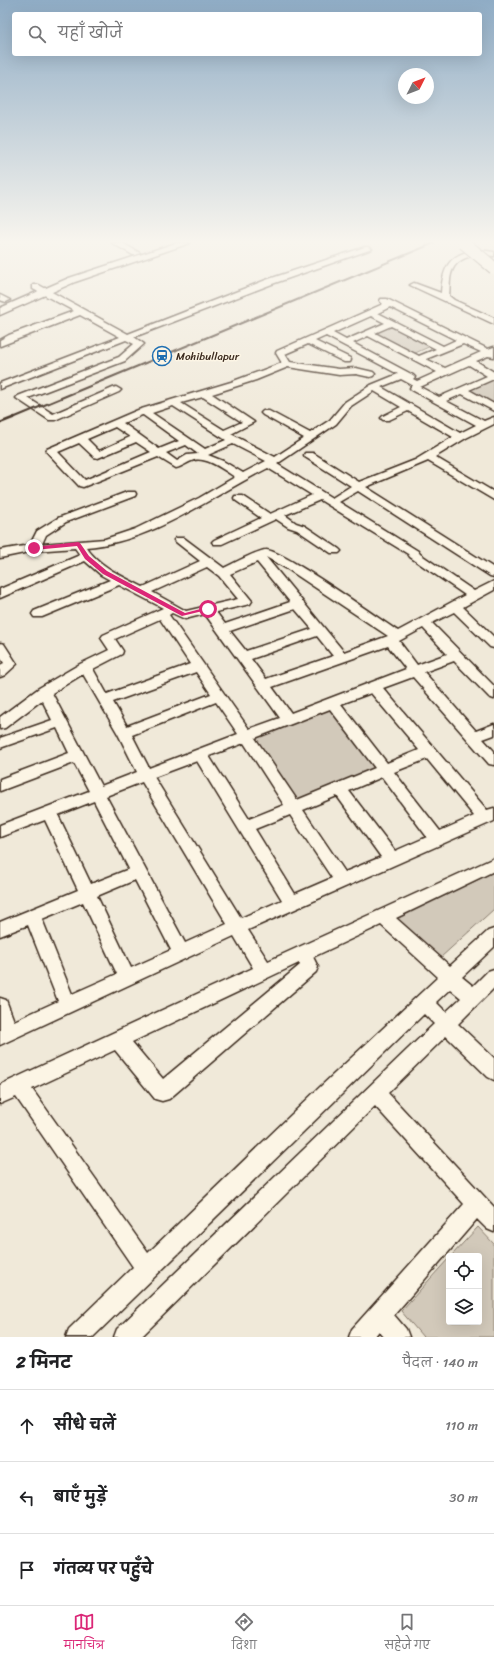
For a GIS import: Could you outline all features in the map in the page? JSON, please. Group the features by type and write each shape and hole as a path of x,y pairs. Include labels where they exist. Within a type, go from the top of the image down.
{"main road":[{"path":"0,312 11,305"}],"street":[{"path":"69,305 140,344 122,359 21,398 52,418 116,390"},
{"path":"0,386 208,305"},
{"path":"287,364 280,353 387,305"},
{"path":"393,305 492,353"},
{"path":"459,305 494,321"},
{"path":"0,343 12,337 80,312"},
{"path":"370,312 443,349"},
{"path":"346,343 392,323"},
{"path":"325,332 419,383"},
{"path":"368,333 445,372"},
{"path":"307,340 346,360"},
{"path":"419,359 464,340"},
{"path":"483,425 415,388 419,383 469,361 492,353"},
{"path":"438,401 494,376 469,361"},
{"path":"187,441 84,484 51,451 141,412 255,378 287,364 339,372 356,370 370,374"},
{"path":"0,554 34,548 106,542 139,531 203,500 272,462 333,422 348,404 374,387 401,376 419,383"},
{"path":"374,387 459,437"},
{"path":"462,390 494,408"},
{"path":"203,393 249,422 224,434"},
{"path":"174,402 414,552 414,555 474,596"},
{"path":"386,418 408,407"},
{"path":"145,412 204,453 233,440"},
{"path":"266,413 310,437"},
{"path":"332,502 359,486 420,462 459,437 494,420"},
{"path":"116,423 158,454 176,465 194,457 205,458 218,462 242,478"},
{"path":"80,438 98,455 137,438"},
{"path":"309,456 359,486 494,573"},
{"path":"428,457 494,497"},
{"path":"34,548 41,533 62,520 131,494"},
{"path":"218,542 321,495"},
{"path":"239,498 273,517 301,528 335,551"},
{"path":"0,724 44,691 118,651 107,638 167,611 185,615 246,600 223,572 180,540"},
{"path":"78,544 86,556 105,572 143,592 167,611 198,666 246,735 342,881"},
{"path":"223,572 266,554 293,567 393,638 414,670 494,760"},
{"path":"0,594 86,556"},
{"path":"259,556 341,657"},
{"path":"143,592 208,562"},
{"path":"38,614 120,580"},
{"path":"263,685 393,638 494,585"},
{"path":"222,629 298,604"},
{"path":"455,606 494,644"},
{"path":"208,609 288,719"},
{"path":"424,622 494,694"},
{"path":"243,657 320,631"},
{"path":"0,647 11,664 0,672"},
{"path":"0,831 456,655"},
{"path":"104,700 198,666"},
{"path":"85,668 124,733 145,774 265,972"},
{"path":"0,1006 5,1034 238,927 490,816 429,752 373,686"},
{"path":"44,691 96,794 181,953"},
{"path":"124,733 219,696"},
{"path":"332,702 438,839"},
{"path":"0,743 60,722"},
{"path":"474,737 494,729"},
{"path":"246,827 429,752"},
{"path":"200,753 292,903"},
{"path":"0,785 77,756"},
{"path":"339,788 392,859"},
{"path":"49,812 127,978"},
{"path":"0,1095 494,864"},
{"path":"0,929 86,892 138,872"},
{"path":"32,915 68,1005"},
{"path":"384,916 473,998"},
{"path":"77,1337 327,1094 494,936"},
{"path":"118,1040 162,1092 310,966 302,954"},
{"path":"125,1337 494,977"},
{"path":"424,1002 494,1071"},
{"path":"19,1086 147,1269"},
{"path":"376,1093 494,1222"},
{"path":"360,1337 478,1204"},
{"path":"380,1314 398,1337"}],"shaded area":[{"path":"392,325 433,345 413,354 373,333"},
{"path":"494,379 494,406 467,390"},
{"path":"332,708 378,768 296,801 253,738"},
{"path":"494,872 494,909 440,958 395,920"},
{"path":"478,1227 494,1244 494,1337 423,1337 401,1311 446,1261 446,1325 482,1325 482,1253 454,1253"}],"railway":[{"path":"13,418 284,305"},
{"path":"0,423 15,417"}],"place":[{"name":"Mohibullapur","path":"162,356"}],"route":[{"path":"34,548 78,544 87,558 105,572 185,615 208,609"}]}
